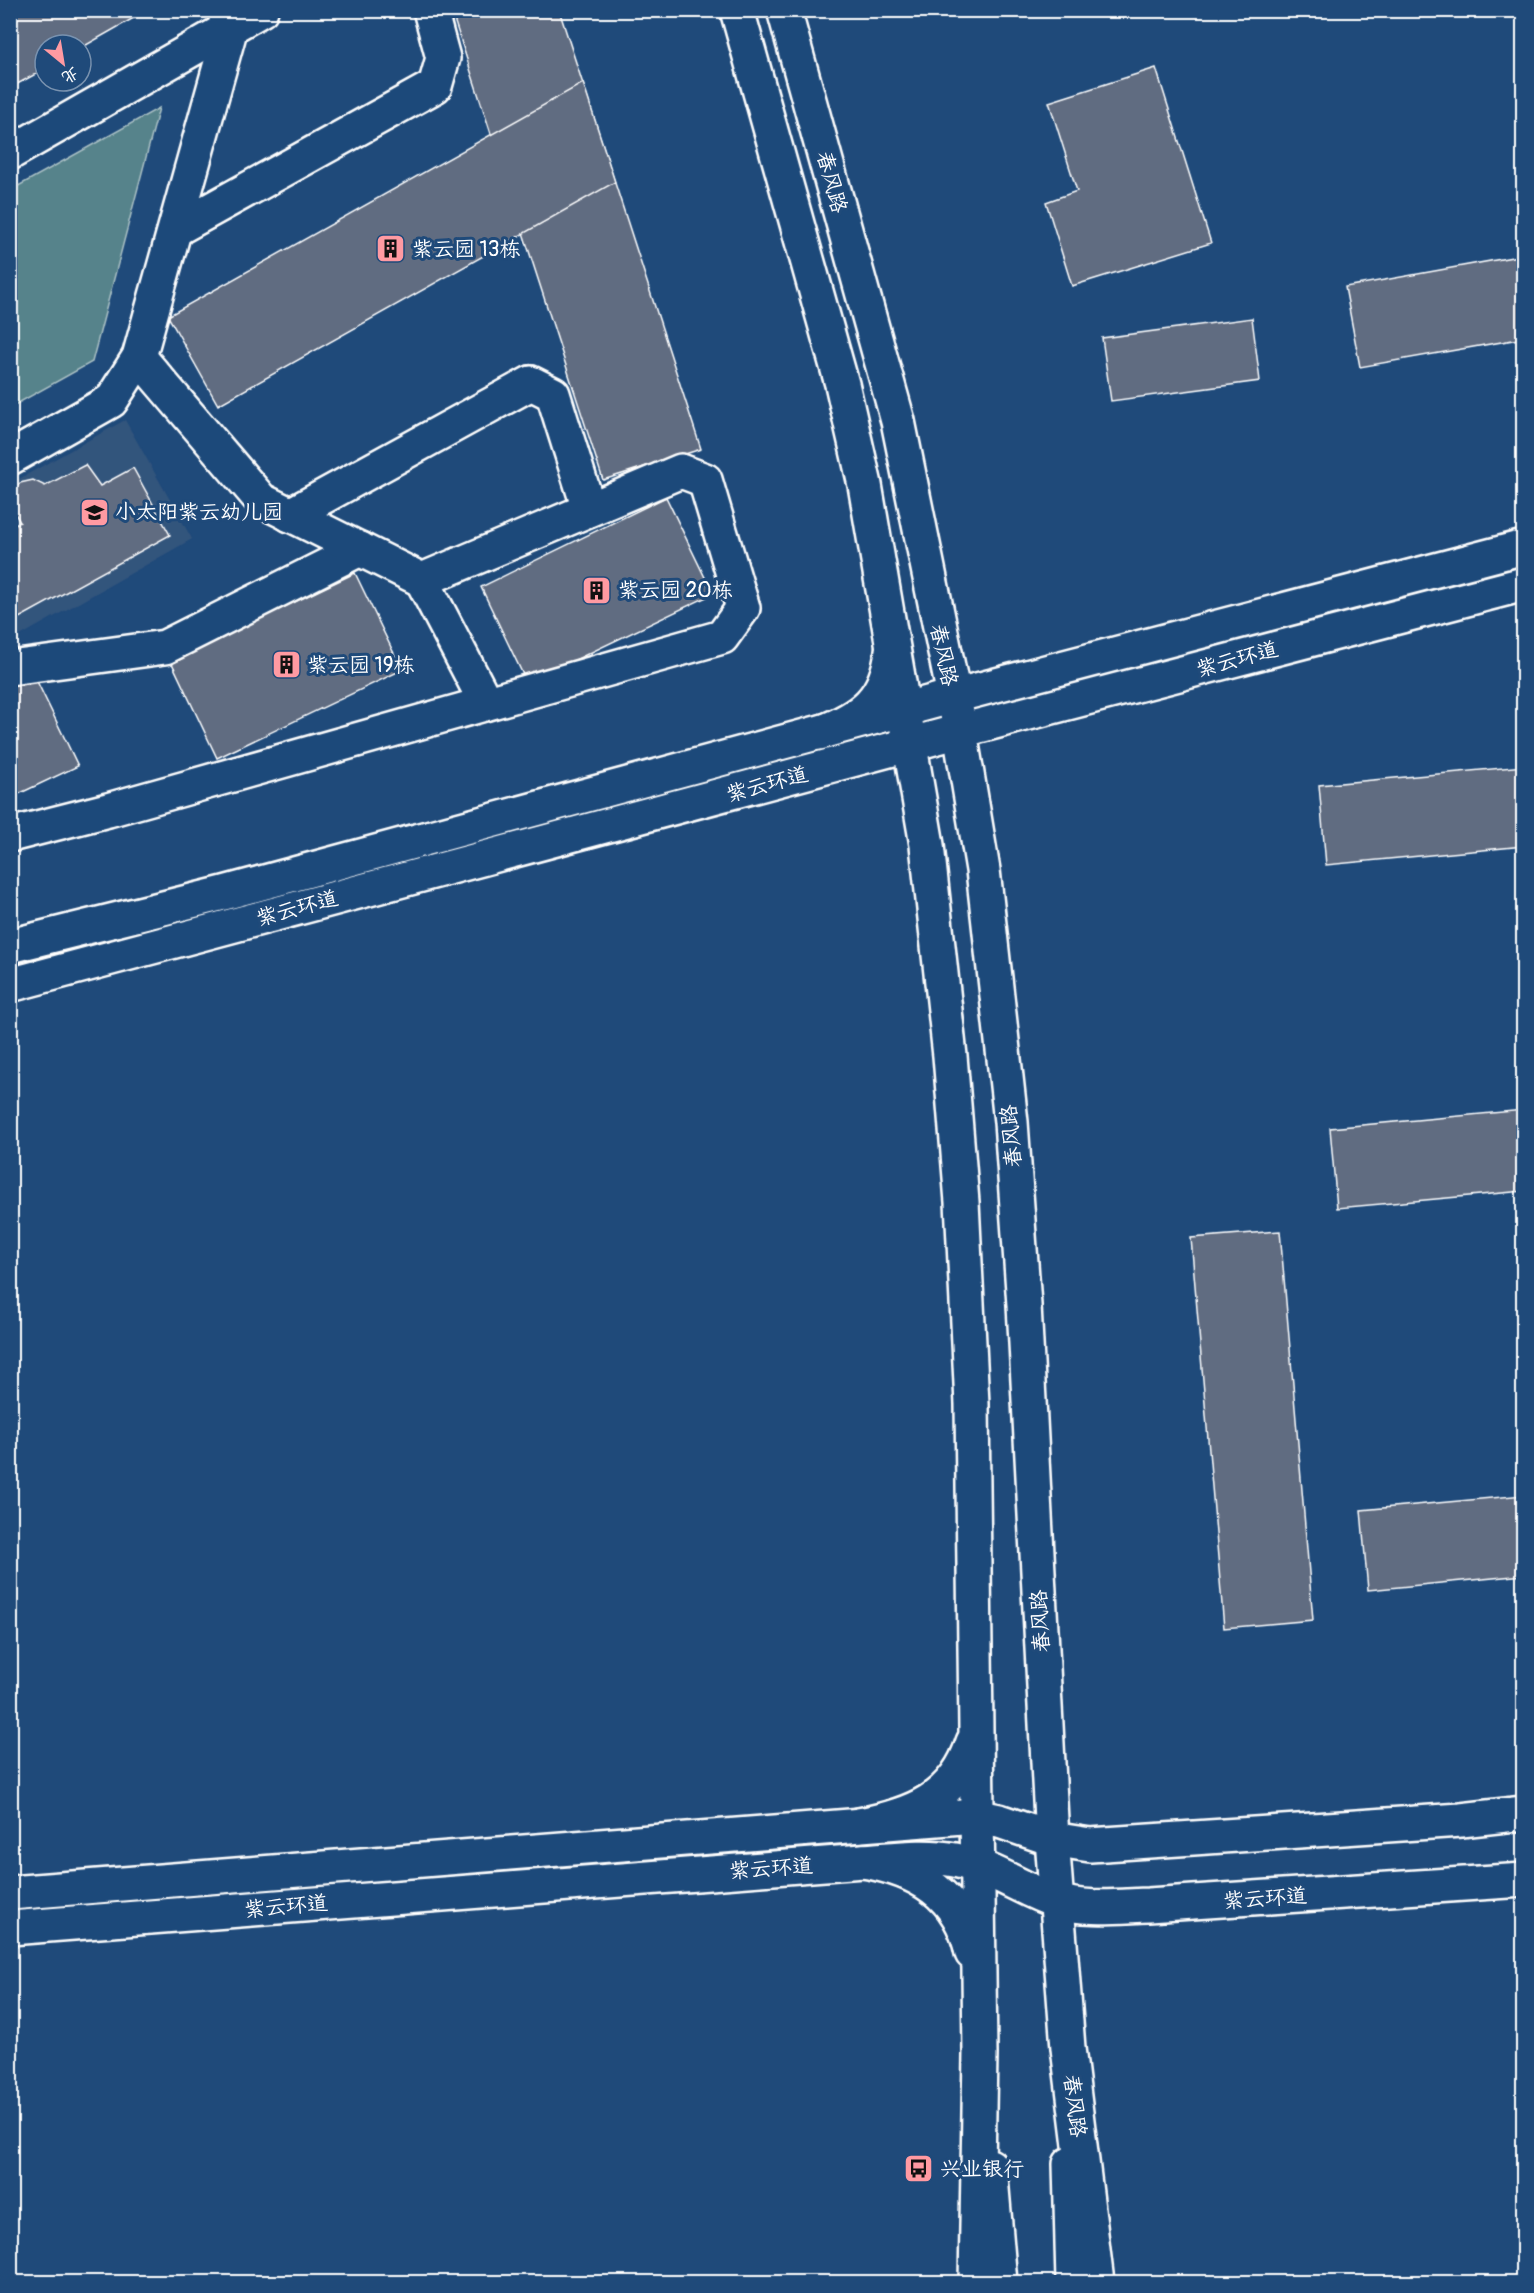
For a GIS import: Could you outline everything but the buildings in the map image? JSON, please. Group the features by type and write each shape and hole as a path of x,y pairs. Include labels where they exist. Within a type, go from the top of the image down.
{"street":[{"path":"10,153 226,19 261,10"},
{"path":"176,229 435,86 443,58 430,10"},
{"path":"737,10 842,384 865,485 910,720 927,845 950,1056 962,1202 972,1404 977,1726 975,1816 980,2054 976,2283"},
{"name":"春风路","path":"784,10 898,421 954,696 983,870 1011,1122 1024,1305 1052,1839 1068,2048 1097,2283"},
{"path":"10,458 111,401 139,357 176,229 226,19"},
{"path":"139,357 261,500 422,580 486,704"},
{"path":"291,515 531,383 553,394 589,509"},
{"path":"10,835 108,810 722,638 743,608 705,480 681,471 422,580"},
{"name":"紫云环道","path":"10,985 821,769 858,752 954,696 1524,547"},
{"path":"10,668 165,647 360,549"},
{"name":"紫云环道","path":"10,946 235,890 820,733 910,720 960,731 1524,584"},
{"path":"910,720 933,674 937,656 938,625"},
{"path":"820,733 857,716 875,699 883,687 888,672 893,640"},
{"path":"859,1826 913,1811 946,1789 966,1758 977,1726"},
{"name":"紫云环道","path":"10,1893 975,1816 1052,1839 1090,1845 1461,1820 1524,1813"},
{"name":"紫云环道","path":"10,1928 863,1861 926,1858 977,1865 1057,1902 1090,1906 1148,1905 1524,1880"},
{"path":"863,1861 893,1866 915,1875 944,1897 965,1929 978,1984"},
{"path":"1068,2048 1073,2283"},
{"path":"980,2054 1000,2283"}],"shaded area":[{"name":"小太阳紫云幼儿园","path":"125,420 192,539 11,641 10,484"}],"green space":[{"path":"159,108 92,362 11,407 11,190"}],"place":[{"name":"紫云园 13栋","path":"391,249"},
{"name":"小太阳紫云幼儿园","path":"94,512"},
{"name":"紫云园 20栋","path":"597,590"},
{"name":"紫云园 19栋","path":"286,665"},
{"name":"兴业银行","path":"919,2169"}]}
